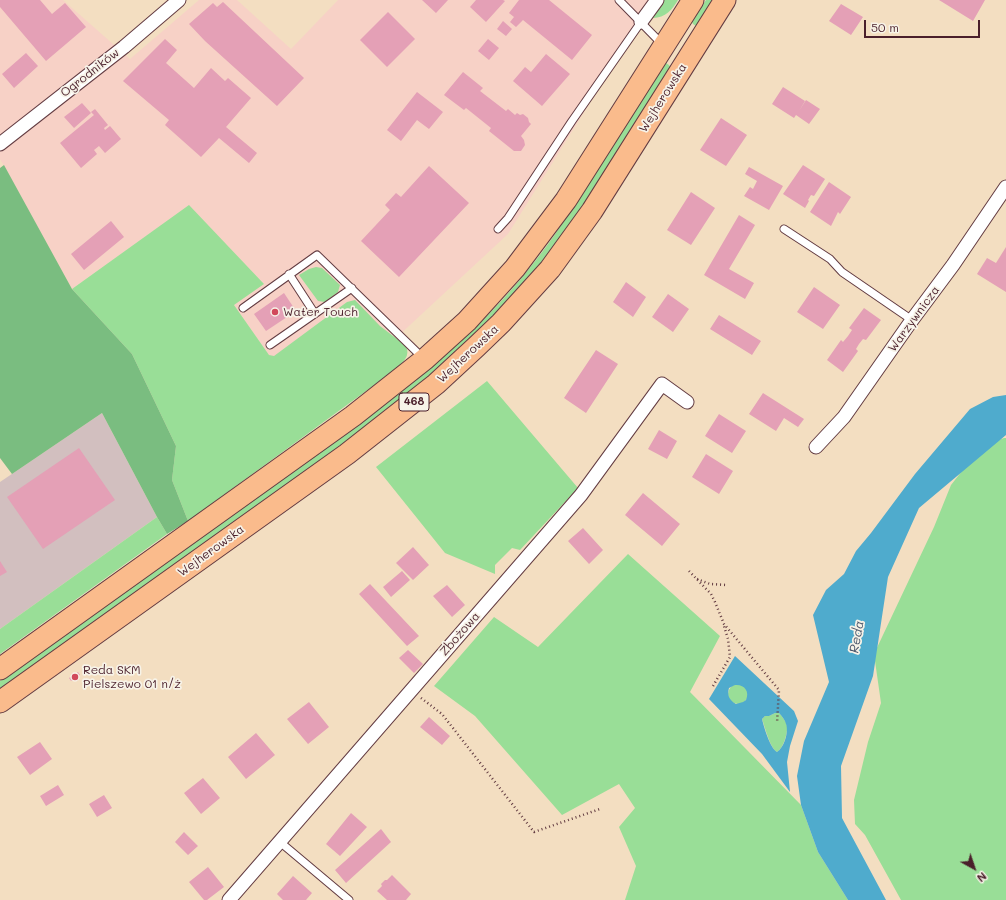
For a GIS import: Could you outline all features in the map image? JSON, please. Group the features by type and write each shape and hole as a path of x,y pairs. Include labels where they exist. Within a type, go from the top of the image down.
{"main road":[{"name":"Wejherowska","path":"0,669 353,416 425,359 467,321 516,268 566,200 693,0"},
{"name":"Wejherowska","path":"0,702 352,449 436,384 476,348 550,269 587,218 725,0"}],"street":[{"name":"Ogrodników","path":"0,144 124,47 179,0"},
{"path":"642,22 657,0"},
{"name":"Warzywnicza","path":"816,447 844,417 912,320 953,265 1006,187"},
{"name":"Zbożowa","path":"229,900 581,495 662,384 688,402"}],"lane":[{"path":"619,0 664,46"},
{"path":"498,229 508,218 572,121 642,22"},
{"path":"784,229 830,259 842,272 912,320"},
{"path":"243,308 317,255 425,359"},
{"path":"290,274 315,314"},
{"path":"270,345 352,288"},
{"path":"280,842 349,900"}],"path":[{"path":"689,571 711,594 724,624 728,639 730,657 713,686"},
{"path":"697,579 710,584 727,585"},
{"path":"724,624 779,690 777,723"},
{"path":"411,690 442,714 534,832 600,809"}],"shaded area":[{"path":"0,0 63,0 130,59 199,0 237,0 291,49 338,0 654,0 508,234 396,338 347,302 274,357 269,355 234,305 264,284 189,206 72,289 0,159"},
{"path":"102,413 157,517 0,629 0,482"}],"green space":[{"path":"660,0 678,0 674,7 665,15 653,18 651,17"},
{"path":"706,0 714,0 698,26 696,26 692,22"},
{"path":"666,63 671,68 572,222 527,280 476,334 389,410 0,690 0,681 371,415 434,365 474,329 511,291 546,247"},
{"path":"4,165 72,289 132,354 176,446 172,480 188,521 167,534 102,413 12,474 0,458 0,168"},
{"path":"189,205 264,284 234,305 269,355 274,356 347,302 355,300 380,326 405,345 407,348 407,355 405,359 389,374 188,521 172,480 176,446 132,354 72,289"},
{"path":"316,267 322,268 340,285 338,292 325,302 318,301 299,275"},
{"path":"487,381 578,488 520,550 512,548 495,565 495,574 445,553 376,467"},
{"path":"1006,438 1006,900 901,900 865,835 855,824 854,800 868,742 881,703 874,654 934,527 951,485 981,447"},
{"path":"157,517 167,534 0,654 0,629"},
{"path":"628,554 720,636 690,692 801,805 818,852 848,900 625,900 636,866 619,827 635,808 619,784 562,815 475,716 434,686 494,617 538,647"},
{"path":"738,684 745,687 748,694 745,701 738,704 731,701 728,694 731,687"},
{"path":"775,713 780,714 787,726 785,740 777,752 774,750 770,742 762,719 765,716"}],"water":[{"name":"Reda","path":"1006,395 1006,435 919,508 888,577 873,676 841,766 842,818 886,900 848,900 818,852 801,805 797,776 804,741 829,682 813,615 826,590 844,574 856,551 915,474 970,409 993,397"},
{"path":"735,656 794,711 798,721 790,746 787,762 790,792 762,754 709,699","holes":["735,685 741,686 747,691 746,700 736,704 730,699 728,693 729,688","779,713 781,715 787,727 784,743 777,752 774,750 770,742 762,719 765,716"]}],"building":[{"path":"0,0 40,0 52,14 65,3 86,27 46,61 0,7"},
{"path":"422,0 448,0 436,13"},
{"path":"476,0 505,1 486,22 470,7"},
{"path":"519,0 549,0 592,35 572,60 523,20 516,27 510,22 514,17 509,13"},
{"path":"939,0 985,0 973,21"},
{"path":"223,2 304,78 277,106 205,41 189,24 213,3 217,7"},
{"path":"841,4 863,17 851,35 829,21"},
{"path":"388,12 415,39 387,67 360,40"},
{"path":"503,21 512,29 506,36 497,29"},
{"path":"165,39 177,50 166,63 194,88 211,68 225,81 228,78 251,98 226,127 257,153 249,163 219,138 201,157 165,125 169,120 123,81"},
{"path":"488,39 499,48 489,60 478,51"},
{"path":"26,53 38,66 14,88 2,74"},
{"path":"546,54 570,74 542,106 513,81 525,67 531,72"},
{"path":"463,72 483,88 480,91 506,111 508,109 515,115 517,113 520,115 523,114 528,118 531,124 521,136 525,145 521,151 514,151 489,131 491,128 466,108 464,110 444,95"},
{"path":"783,87 805,101 799,111 806,100 820,109 809,124 796,115 794,118 772,104"},
{"path":"417,92 443,112 429,129 417,120 401,141 387,130"},
{"path":"82,103 91,113 74,128 64,117"},
{"path":"95,109 108,125 104,128 105,130 110,126 121,139 105,153 99,146 94,150 97,154 81,168 60,143 94,115 91,112"},
{"path":"721,118 747,135 726,166 700,150"},
{"path":"803,165 825,179 814,196 811,195 805,208 783,194"},
{"path":"429,166 469,203 399,277 361,241 390,210 385,205 396,193 401,197"},
{"path":"749,167 783,186 769,210 744,196 750,187 753,189 757,181 745,174"},
{"path":"829,182 851,197 840,214 838,212 831,226 810,212"},
{"path":"691,192 715,208 691,245 667,230"},
{"path":"739,215 755,225 729,269 754,283 745,299 704,275"},
{"path":"111,221 124,237 84,270 71,254"},
{"path":"1006,247 1006,292 977,274 987,258 996,263"},
{"path":"626,282 646,297 633,317 613,302"},
{"path":"814,287 840,305 823,329 797,312"},
{"name":"Water Touch","path":"284,293 296,311 266,331 254,314"},
{"path":"668,294 689,309 673,332 652,317"},
{"path":"864,308 881,320 866,340 863,339 859,344 856,349 858,351 843,372 827,360 841,340 843,342 848,336 852,330 849,328"},
{"path":"719,315 761,341 752,355 710,329"},
{"path":"596,350 618,364 586,413 564,398"},
{"path":"763,393 804,419 798,427 784,418 776,431 749,414"},
{"path":"719,414 746,431 732,453 705,436"},
{"path":"659,430 677,441 667,459 648,449"},
{"path":"79,448 115,500 43,549 7,497"},
{"path":"706,454 733,471 719,494 692,477"},
{"path":"643,493 680,524 662,546 625,515"},
{"path":"583,528 603,550 589,564 568,541"},
{"path":"413,547 429,565 413,580 396,563"},
{"path":"0,561 7,572 0,576"},
{"path":"402,571 410,580 391,597 383,587"},
{"path":"370,584 419,636 407,646 359,594"},
{"path":"447,585 465,605 452,617 433,596"},
{"path":"408,650 423,664 414,673 399,658"},
{"name":"Reda SKM Pielszewo 01 n/ż","path":"78,672 80,675 71,681 69,678"},
{"path":"309,702 329,727 308,744 287,719"},
{"path":"429,717 450,736 442,745 420,727"},
{"path":"256,733 275,755 246,779 228,757"},
{"path":"40,742 52,759 30,775 17,757"},
{"path":"203,778 220,798 201,814 184,793"},
{"path":"58,785 64,795 46,806 40,796"},
{"path":"104,795 112,808 97,817 89,804"},
{"path":"351,813 367,827 340,856 326,844"},
{"path":"381,829 391,842 346,883 335,870"},
{"path":"184,832 198,846 188,855 175,842"},
{"path":"208,867 224,887 207,900 204,900 189,882"},
{"path":"392,875 411,894 406,900 387,900 377,891 382,886 381,884"},
{"path":"293,876 312,893 306,900 283,900 277,894"}],"place":[{"name":"Water Touch","path":"275,312"},
{"name":"Reda SKM Pielszewo 01 n/ż","path":"75,677"}]}
